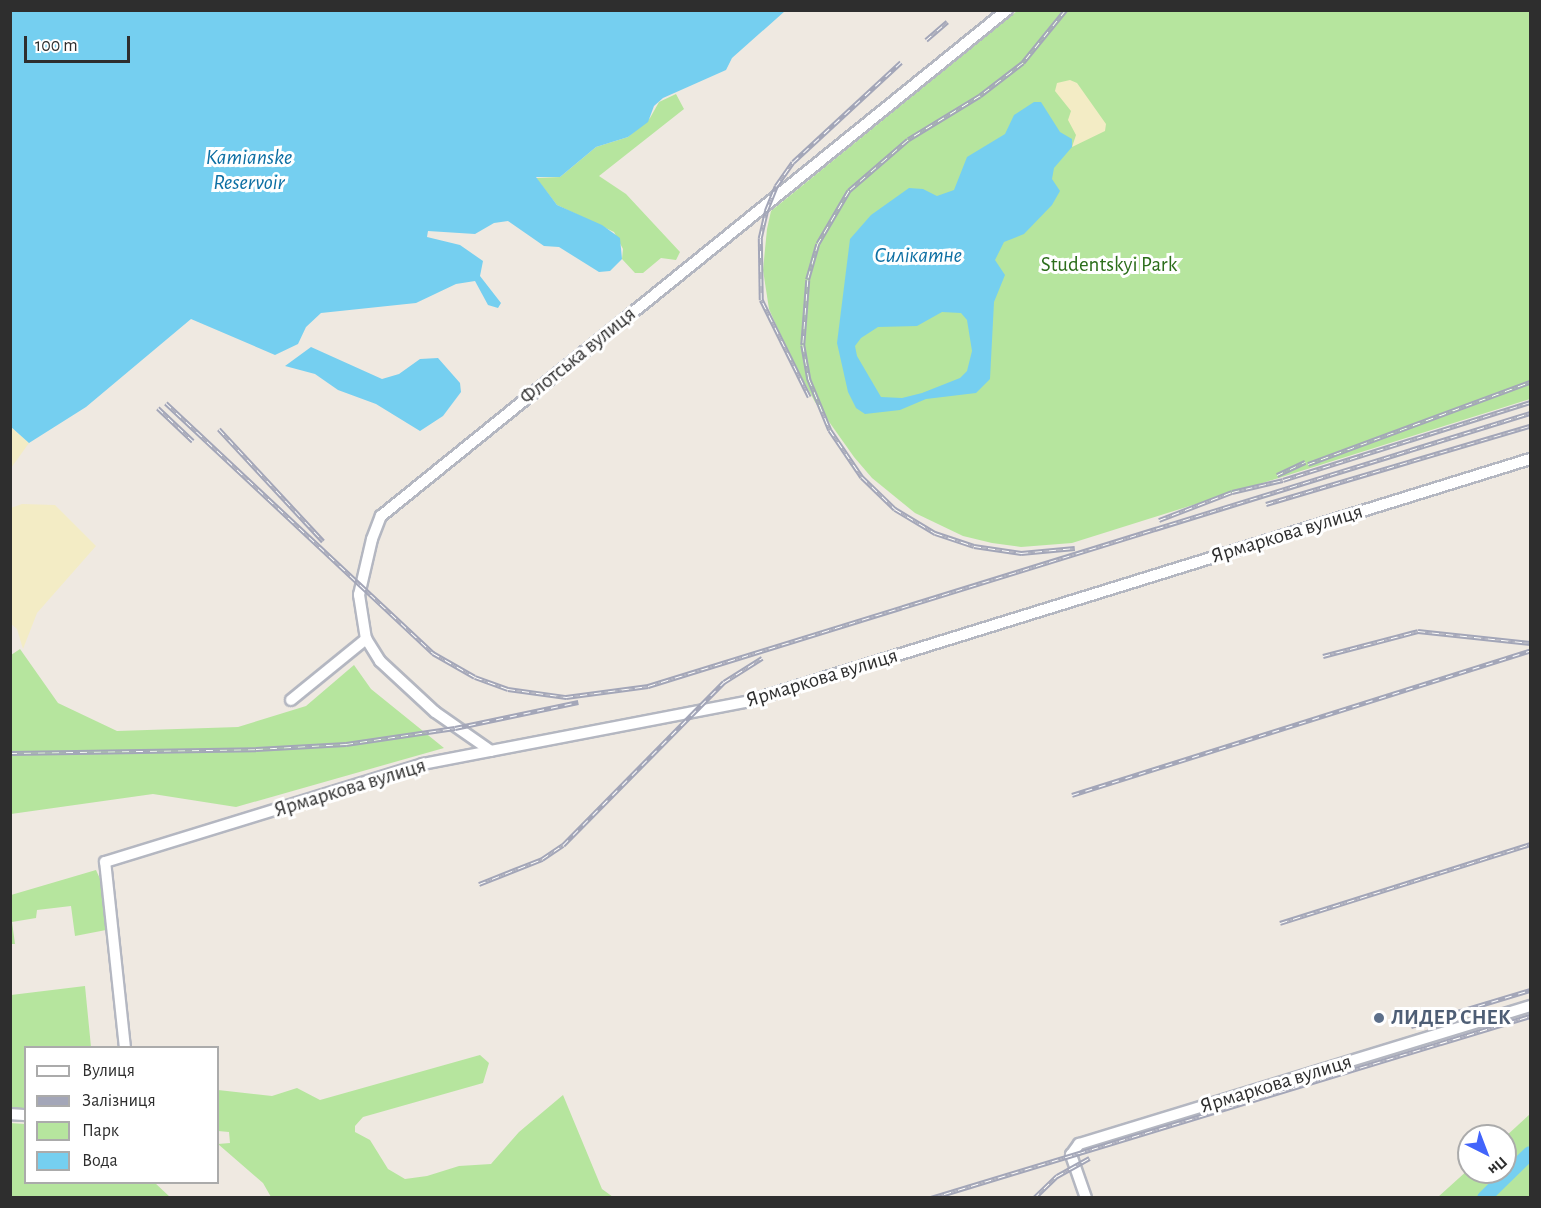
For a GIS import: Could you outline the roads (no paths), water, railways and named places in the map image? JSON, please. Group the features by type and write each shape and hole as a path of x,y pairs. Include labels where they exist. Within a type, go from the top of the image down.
{"street":[{"name":"Флотська вулиця","path":"491,751 435,712 380,661 366,639 359,595 375,526 388,509 1007,10"},
{"name":"Ярмаркова вулиця","path":"125,1046 105,862 423,764 746,702 1530,459"},
{"path":"291,700 366,639"},
{"name":"Ярмаркова вулиця","path":"1086,1197 1071,1155 1079,1144 1530,1006"}],"water":[{"name":"Kamianske Reservoir","path":"11,10 785,11 732,58 726,70 663,98 654,106 648,122 628,137 596,147 560,177 536,177 557,205 602,225 620,238 622,259 610,271 599,272 559,247 544,246 508,221 494,223 475,234 428,231 427,237 460,245 483,261 480,276 501,303 498,308 488,305 475,281 456,284 416,303 321,313 306,327 298,344 275,355 191,319 86,407 29,443 10,426"},
{"name":"Силікатне","path":"1034,102 1041,102 1060,132 1072,139 1072,147 1054,168 1052,179 1060,191 1052,205 1024,234 1004,242 995,260 1005,275 994,302 990,379 976,393 926,399 900,410 865,414 856,408 848,392 837,343 850,239 871,215 909,188 923,189 937,196 954,190 967,157 1005,134 1014,115","holes":["942,312 961,313 967,320 972,351 967,371 960,378 922,393 902,398 881,397 857,356 855,346 861,338 878,327 917,326"]},
{"path":"311,347 382,379 399,374 420,359 438,358 460,383 461,392 443,416 420,431 376,404 338,390 315,374 285,366"}],"waterway":[{"path":"1484,1198 1530,1153"}],"railway":[{"path":"1066,10 1023,63 980,96 908,140 849,191 818,244 808,280 803,345 809,379 830,430 862,477 895,509 935,533 974,546 1021,553 1075,548"},
{"path":"926,40 947,22"},
{"path":"809,397 761,300 760,238 766,211 776,186 793,162 901,62"},
{"path":"1308,464 1530,382"},
{"path":"1159,520 1232,492 1283,480 1530,402"},
{"path":"166,403 433,653 475,677 508,689 566,697 648,686 1530,413"},
{"path":"158,408 193,441"},
{"path":"1266,504 1530,426"},
{"path":"219,429 323,541"},
{"path":"1277,475 1305,462"},
{"path":"1323,656 1418,631 1530,643"},
{"path":"1072,795 1530,651"},
{"path":"479,884 542,859 563,845 724,682 762,658"},
{"path":"10,753 256,749 346,744 455,728 578,702"},
{"path":"1280,923 1530,844"},
{"path":"1411,1026 1530,990"},
{"path":"931,1198 1530,1016"},
{"path":"1034,1198 1057,1176 1089,1158"}],"place":[{"name":"ЛИДЕР СНЕК","path":"1379,1018"}],"park label":[{"name":"Studentskyi Park","path":"1109,265"}]}
